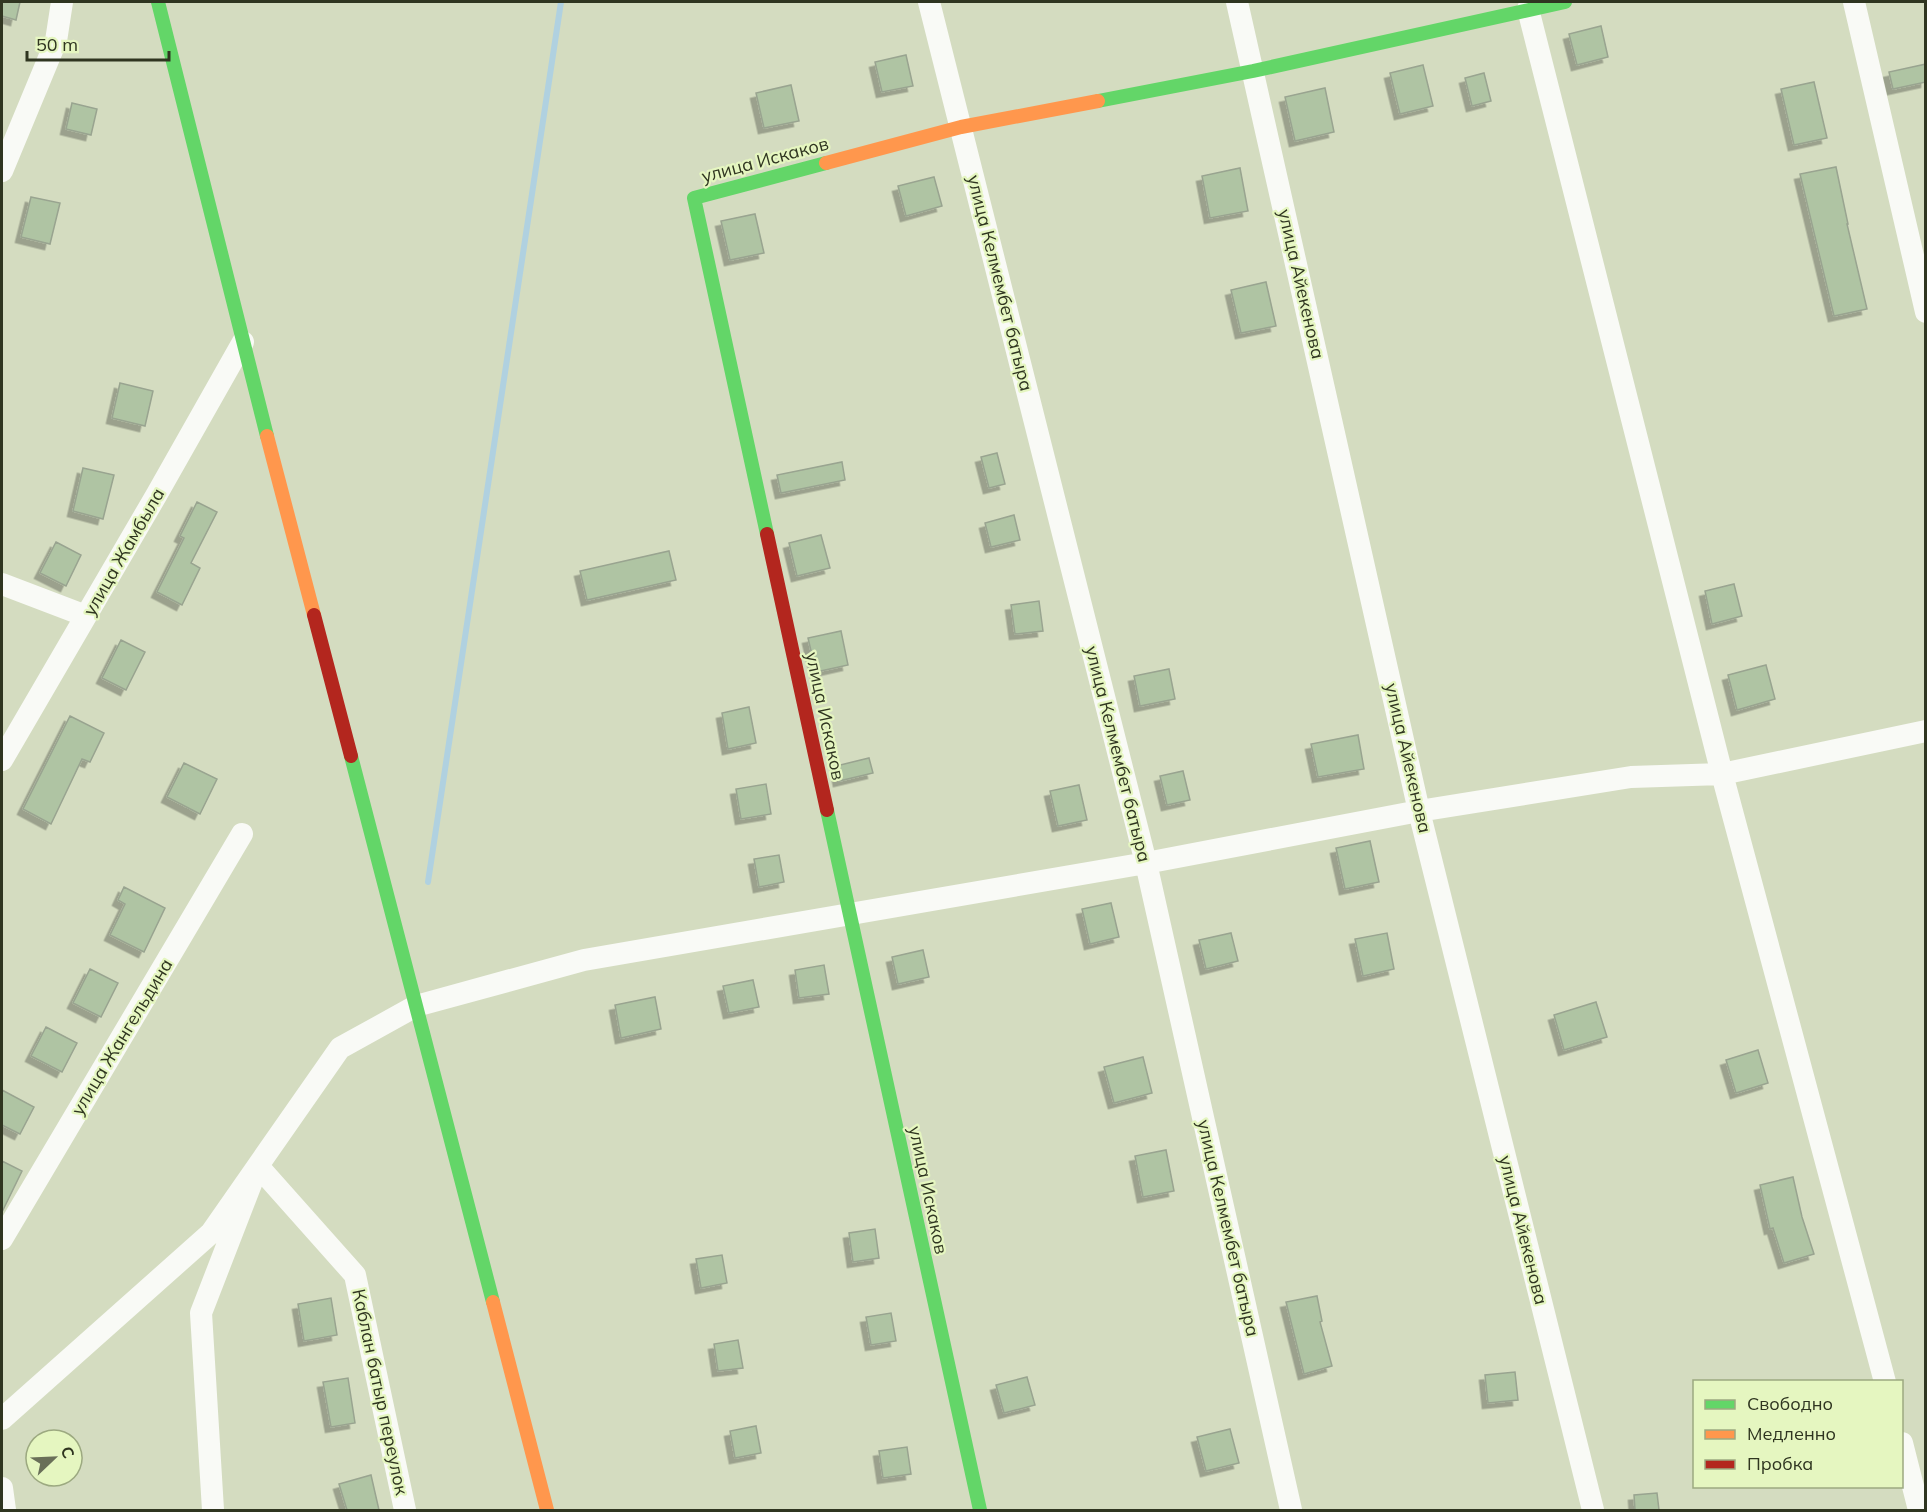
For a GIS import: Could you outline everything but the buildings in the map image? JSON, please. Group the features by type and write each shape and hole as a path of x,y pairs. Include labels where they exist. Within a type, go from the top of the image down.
{"street":[{"path":"2,171 56,41 62,2"},
{"path":"158,2 243,342 547,1510"},
{"name":"улица Келмембет батыра","path":"929,2 1146,863 1291,1510"},
{"name":"улица Айекенова","path":"1237,2 1419,810 1593,1510"},
{"path":"961,127 1253,71 1564,2"},
{"path":"1854,2 1926,312"},
{"path":"1528,9 1722,774 1884,1380"},
{"name":"улица Искаков","path":"961,127 694,198 980,1510"},
{"name":"улица Жамбыла","path":"2,760 243,342"},
{"path":"2,584 86,616"},
{"path":"2,1419 211,1233 340,1048 416,1005 584,960 1146,863 1419,810 1631,777 1722,774 1926,731"},
{"name":"улица Жангельдина","path":"2,1239 242,834"},
{"path":"213,1510 201,1313 258,1166"},
{"name":"Каблан батыр переулок","path":"258,1166 355,1275 405,1510"},
{"path":"1903,1447 1920,1510"},
{"path":"2,1488 5,1510"}],"waterway":[{"path":"428,882 561,2"}],"traffic: fast":[{"path":"158,2 267,436"},
{"path":"1098,101 1253,71 1565,2"},
{"path":"767,534 694,198 826,163"},
{"path":"351,756 493,1302"},
{"path":"827,810 980,1510"}],"traffic: slow":[{"path":"826,163 961,127 1098,101"},
{"path":"267,436 314,615"},
{"path":"493,1302 547,1510"}],"traffic: jam":[{"path":"767,534 827,810"},
{"path":"314,615 351,756"}]}
